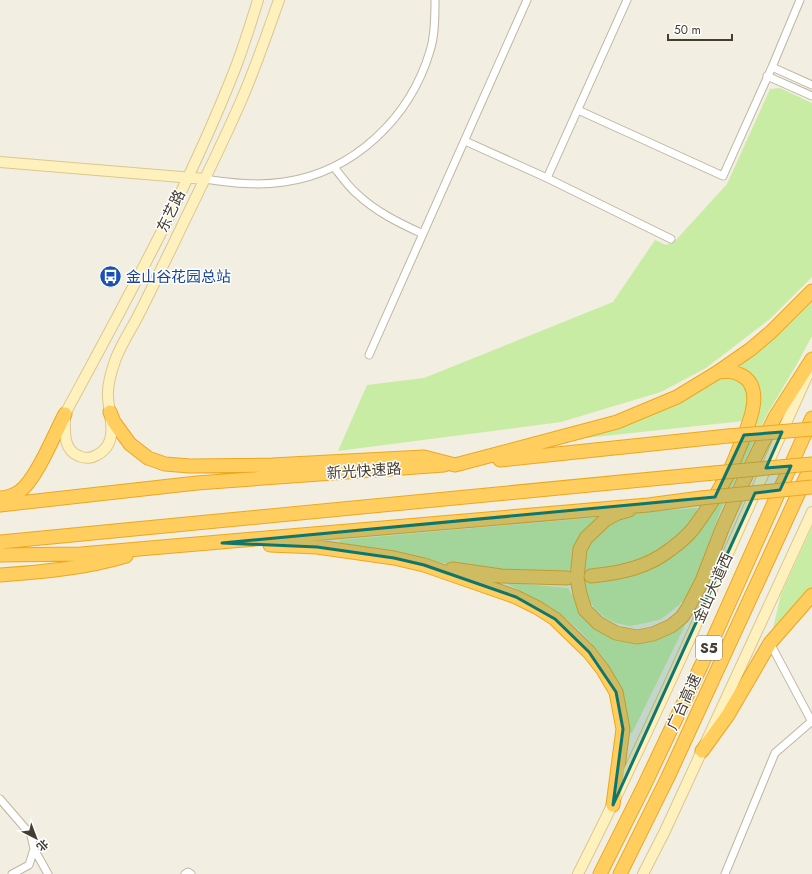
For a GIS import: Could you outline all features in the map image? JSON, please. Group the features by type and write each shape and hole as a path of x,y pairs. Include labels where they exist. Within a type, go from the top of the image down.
{"highway":[{"path":"110,412 114,422 130,444 148,458 165,464 190,466 272,465 424,457 455,465 617,422 677,397 718,372 751,349 771,332 812,291"},
{"path":"648,504 618,513 605,520 586,538 580,549 577,578 585,610 598,623 616,634 637,637 653,634 671,626 682,617 702,581 722,529 746,475 775,417 812,359"},
{"path":"591,576 616,573 636,568 654,561 671,549 691,530 724,482 750,422 754,405 754,392 752,384 737,373 727,371 718,372"},
{"path":"0,498 5,498 20,492 28,484 37,471 65,414"},
{"name":"广台高速","path":"600,874 701,666 812,418"},
{"name":"新光快速路","path":"0,505 197,483 455,465 728,436 812,429"},
{"path":"0,542 812,464"},
{"name":"广台高速","path":"620,874 671,770 812,464"},
{"path":"0,555 81,554 222,543 359,529 648,504 812,487"},
{"path":"222,543 317,547 501,576 567,578"},
{"path":"0,575 41,572 110,561 156,547"},
{"path":"424,565 516,597 538,608 555,619 589,652 603,670 616,692 623,729 613,805"},
{"path":"702,751 728,715 770,643 812,595"}],"street":[{"name":"东艺路","path":"258,0 235,68 188,177 132,292 65,414 65,435 69,449 80,457 89,458 102,451 109,441 112,425 108,396 116,358 205,179 245,92 279,0"},
{"path":"0,162 188,177 248,184 283,182 300,179 334,167 361,150 377,137 403,108 424,69 431,50 434,28 435,0"},
{"path":"369,355 528,0"},
{"path":"547,178 627,0"},
{"path":"578,110 723,176 772,67 800,0"},
{"path":"772,67 812,85"},
{"path":"767,76 812,96"},
{"path":"465,141 547,178 671,239"},
{"path":"334,167 355,192 368,203 394,221 423,234"},
{"name":"金山大道西","path":"578,874 613,805 703,611 812,365"},
{"path":"643,874 665,831 812,512"},
{"path":"725,874 775,753 812,721 770,643"},
{"path":"0,798 31,835 34,849 48,874"},
{"path":"12,874 29,865 34,849"},
{"path":"185,874 188,872 191,874"}],"highlighted area":[{"path":"782,432 766,468 791,466 780,490 755,493 613,805 623,729 616,692 589,652 555,619 516,597 424,565 394,558 317,547 222,543 715,497 744,435"}],"green space":[{"path":"780,88 812,103 812,277 771,318 706,368 661,392 561,422 338,451 367,385 424,378 613,302 655,240 666,245 676,240 727,184 770,89"},
{"path":"812,296 812,336 766,416 721,509 697,575 687,596 678,606 661,619 646,623 630,626 616,623 604,617 595,609 585,595 582,582 640,573 711,510 760,409 761,393 757,381 749,373 735,365"},
{"path":"718,377 738,378 745,388 748,398 748,409 744,421 585,438 584,434"},
{"path":"697,508 695,516 675,541 645,559 605,570 581,571 583,555 587,547 601,530 614,520 634,513"},
{"path":"601,517 584,536 576,548 571,563 570,573 512,573 452,565 412,556 340,544 340,540"},
{"path":"812,527 812,588 773,628 781,594"},
{"path":"503,582 568,588 579,608 600,628 647,633 692,611 632,733 629,732 625,704 620,687 609,666 593,645 585,636 556,611 537,599"}],"place":[{"name":"金山谷花园总站","path":"111,277"}]}
